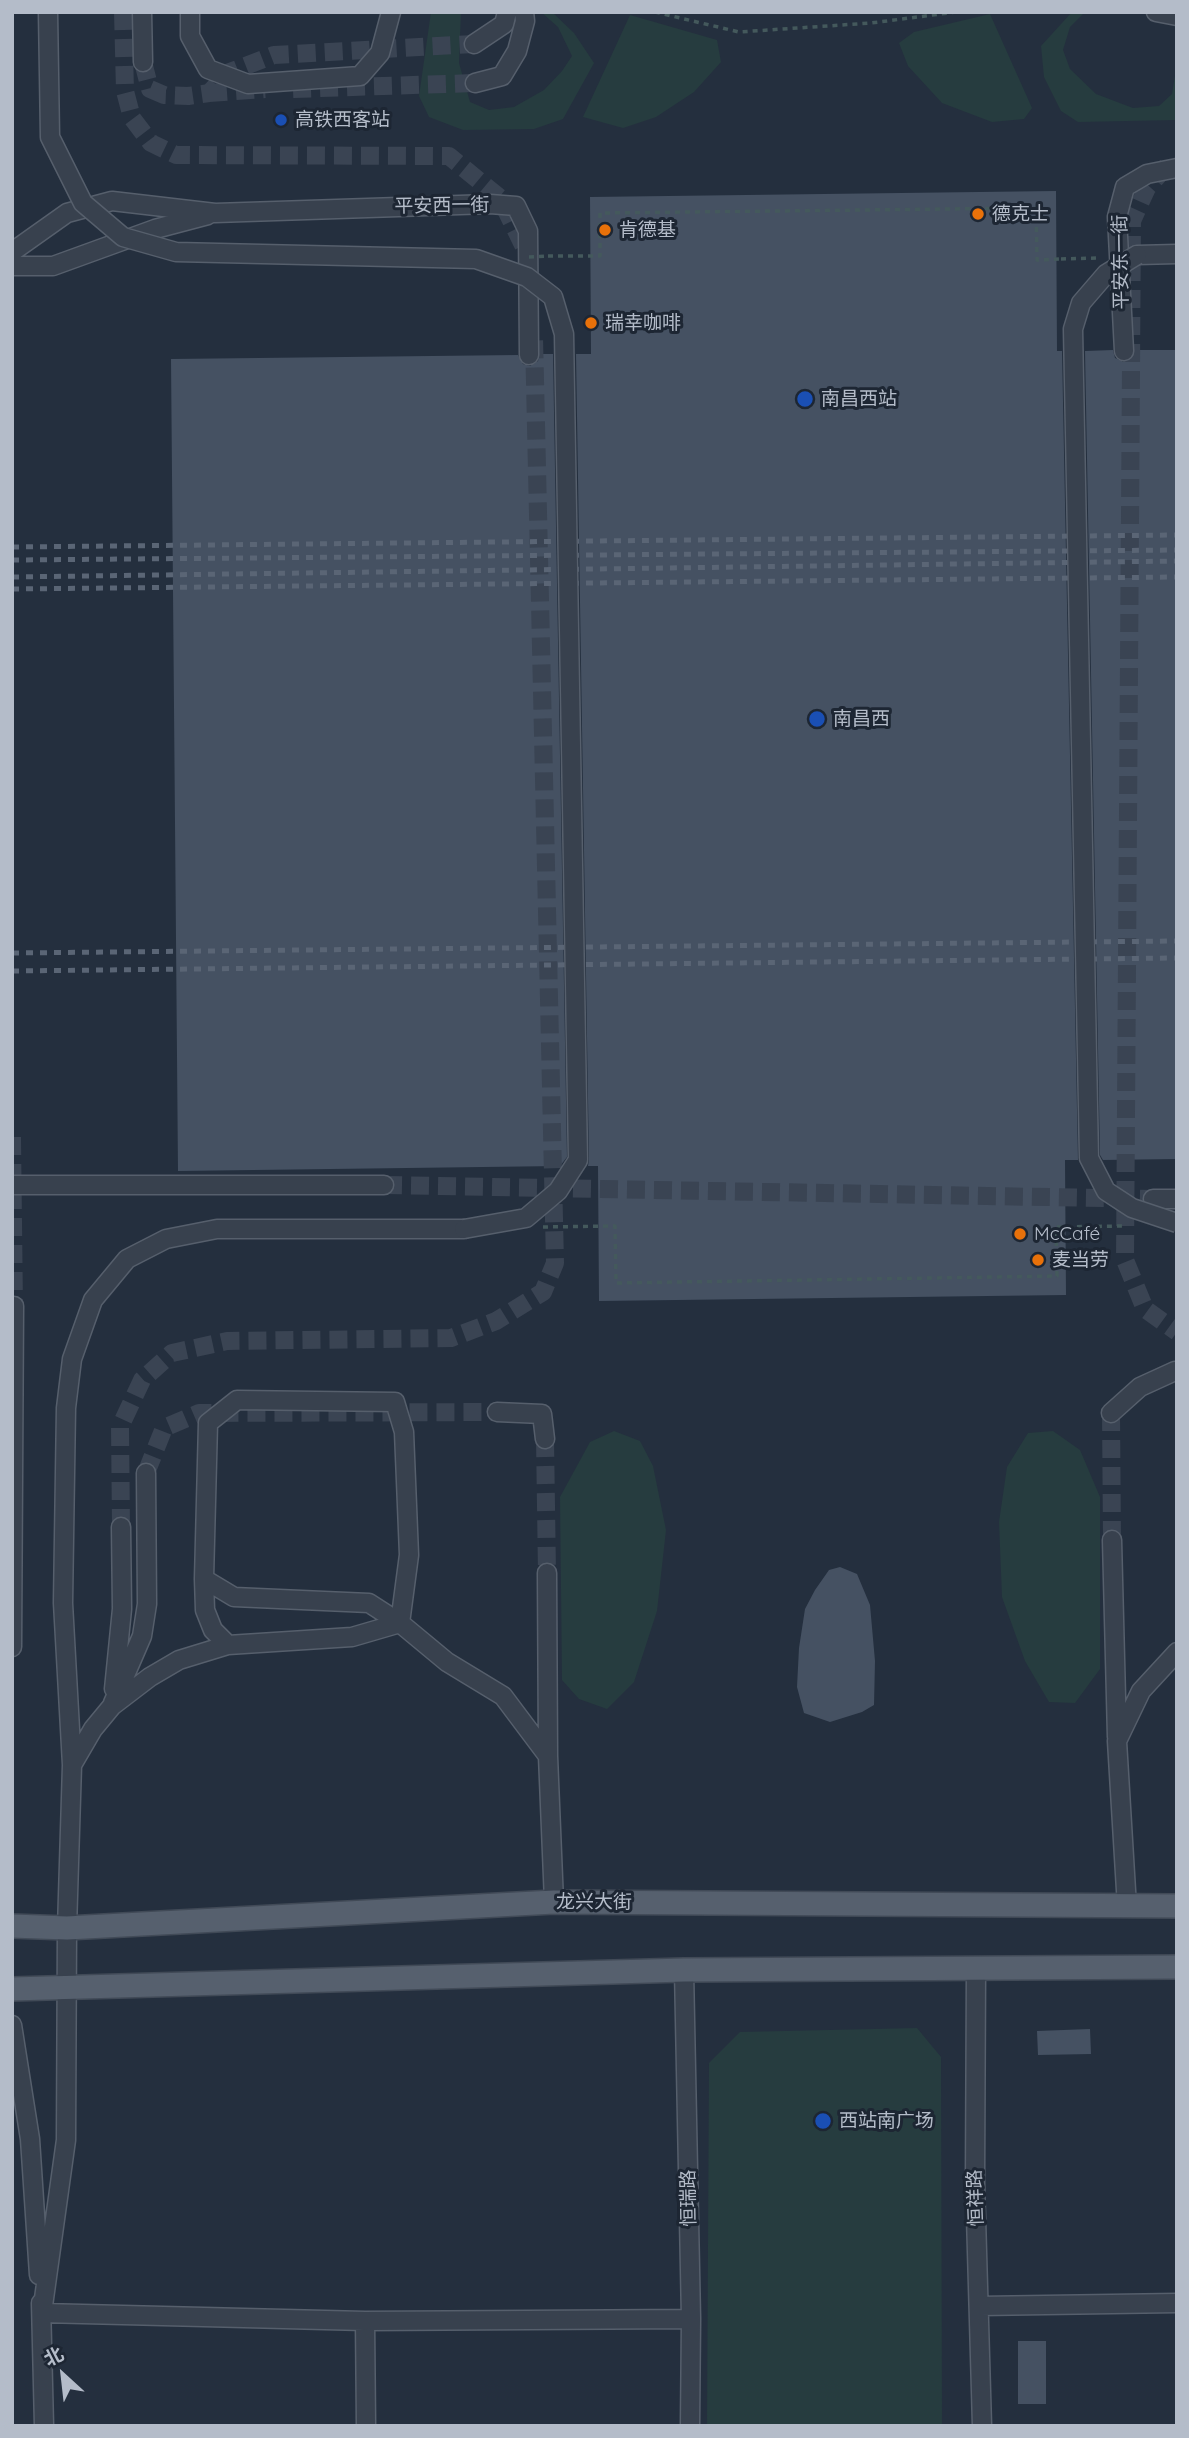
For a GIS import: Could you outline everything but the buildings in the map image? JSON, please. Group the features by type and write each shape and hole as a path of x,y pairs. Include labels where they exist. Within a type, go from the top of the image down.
{"main road":[{"name":"龙兴大街","path":"12,1926 67,1928 554,1902 1177,1906"},
{"path":"12,1989 684,1970 1177,1966"}],"street":[{"path":"42,2313 66,2140 67,1928 72,1765 63,1604 66,1408 72,1359 93,1300 127,1259 166,1239 217,1229 464,1229 526,1219 558,1191 578,1160 564,334 553,297 527,277 476,259 176,252 123,237 83,203 50,137 48,12"},
{"path":"142,12 144,62"},
{"path":"190,12 190,36 208,69 248,84 360,76 380,53 391,12"},
{"path":"474,44 504,24 507,12"},
{"path":"475,83 502,76 517,51 525,20 524,12"},
{"path":"1156,12 1177,16"},
{"name":"平安东一街","path":"1124,351 1117,217 1125,187 1147,174 1177,168"},
{"path":"12,252 67,213 112,201 158,204 215,213"},
{"name":"平安西一街","path":"215,213 490,204 516,206 528,231 529,355"},
{"path":"12,266 53,266 155,229 215,213"},
{"path":"1177,254 1137,256 1106,274 1081,303 1073,329 1089,1158 1106,1191 1132,1208 1177,1223"},
{"path":"12,1185 384,1185"},
{"path":"1153,1199 1177,1199"},
{"path":"12,1647 14,1306"},
{"path":"1111,1413 1140,1387 1175,1371"},
{"path":"228,1646 213,1630 205,1610 208,1423 237,1400 395,1402 404,1432 409,1555 400,1623"},
{"path":"497,1412 542,1413 545,1439"},
{"path":"112,1706 142,1636 147,1604 146,1472"},
{"path":"112,1706 122,1609 121,1527"},
{"path":"1112,1540 1117,1741 1127,1907"},
{"path":"547,1573 548,1756 554,1902"},
{"path":"204,1579 234,1597 369,1602 400,1623 447,1662 503,1696 548,1756"},
{"path":"72,1765 93,1728 112,1706 178,1660 228,1646 352,1637 400,1623"},
{"path":"1117,1741 1141,1691 1177,1651"},
{"name":"恒祥路","path":"976,1969 975,2182 982,2426"},
{"name":"恒瑞路","path":"684,1970 691,2319 690,2426"},
{"path":"12,2025 30,2139 42,2313 44,2426"},
{"path":"980,2306 1177,2303"},
{"path":"42,2313 365,2321 691,2319"},
{"path":"365,2321 366,2426"}],"path":[{"path":"655,12 739,32 871,23 956,12"},
{"path":"548,256 600,256 600,213 1036,208 1037,260 1061,259"},
{"path":"533,1227 615,1226 616,1283 1057,1276 1056,1227 1136,1226"}],"green space":[{"path":"431,12 461,12 459,63 470,102 489,110 514,107 544,90 572,56 558,27 541,12 552,12 574,33 594,63 563,119 534,129 463,130 429,117 419,96"},
{"path":"1072,12 1085,12 1070,27 1063,50 1070,69 1096,94 1133,108 1159,106 1172,94 1177,63 1177,120 1078,122 1061,111 1044,77 1041,46"},
{"path":"990,14 1032,108 1024,119 992,122 942,103 908,66 899,43 914,32"},
{"path":"630,15 717,40 721,62 694,92 656,117 623,128 583,117"},
{"path":"614,1431 640,1441 653,1466 666,1530 657,1611 634,1682 607,1709 579,1699 562,1680 560,1497 590,1442"},
{"path":"1053,1431 1080,1450 1100,1497 1100,1669 1075,1703 1049,1702 1025,1661 1002,1597 999,1522 1007,1467 1028,1433"},
{"path":"917,2028 941,2057 942,2426 707,2426 709,2063 740,2032"}],"tunnel":[{"path":"123,12 125,91 132,118 151,143 176,155 449,156 500,198 529,257"},
{"path":"143,62 150,89 164,95 188,96 209,93 230,72 274,55 474,44"},
{"path":"293,89 475,83"},
{"path":"209,93 265,89"},
{"path":"1167,166 1147,188 1132,221 1125,1260 1145,1309 1177,1332"},
{"path":"121,1527 120,1427 142,1380 172,1353 227,1341 451,1338 496,1321 543,1292 555,1263 534,337"},
{"path":"12,1137 14,1306"},
{"path":"384,1185 1153,1199"},
{"path":"146,1473 164,1428 199,1413 497,1412"},
{"path":"1111,1413 1112,1540"},
{"path":"545,1439 547,1573"}],"railway":[{"path":"12,547 1177,535"},
{"path":"12,560 1177,550"},
{"path":"12,577 1177,561"},
{"path":"12,589 1177,577"},
{"path":"12,953 1177,941"},
{"path":"12,971 1177,958"}],"place":[{"name":"高铁西客站","path":"281,120"},
{"name":"德克士","path":"978,214"},
{"name":"肯德基","path":"605,230"},
{"name":"瑞幸咖啡","path":"591,323"},
{"name":"南昌西站","path":"805,399"},
{"name":"南昌西","path":"817,719"},
{"name":"McCafé","path":"1020,1234"},
{"name":"麦当劳","path":"1038,1260"},
{"name":"西站南广场","path":"823,2121"}]}
